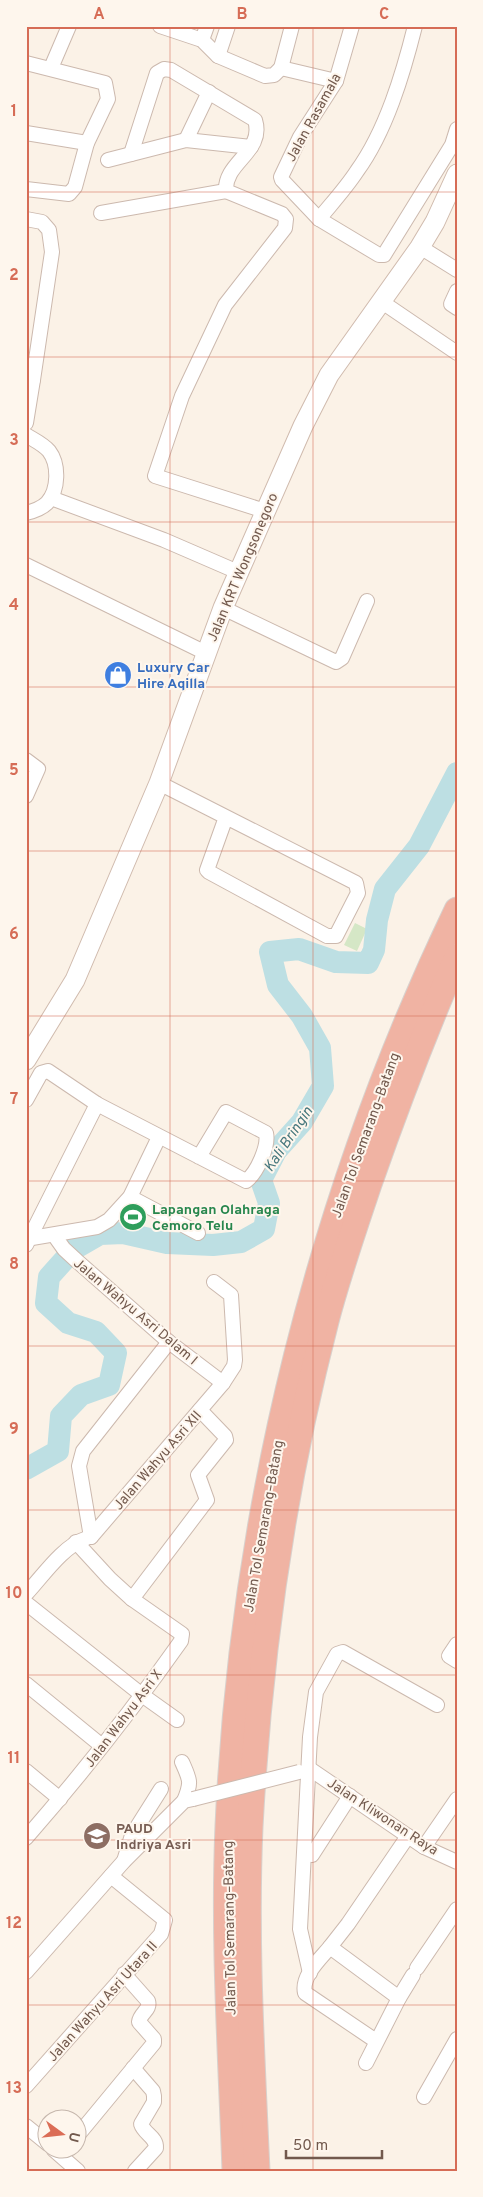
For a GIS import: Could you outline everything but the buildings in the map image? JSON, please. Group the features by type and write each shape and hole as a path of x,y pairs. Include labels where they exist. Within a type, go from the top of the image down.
{"highway":[{"name":"Jalan Tol Semarang–Batang","path":"235,2171 228,1957 228,1828 235,1715 260,1527 298,1351 329,1235 366,1127 410,1011 457,910"},
{"name":"Jalan Tol Semarang–Batang","path":"257,2171 248,1953 250,1830 257,1716 282,1530 300,1430 326,1320 349,1241 431,1016 457,956"}],"street":[{"path":"51,68 69,26"},
{"path":"160,26 202,40 218,56 265,76 274,75 281,68 292,26"},
{"path":"202,40 207,26"},
{"path":"218,56 228,26"},
{"name":"Jalan Rasamala","path":"319,219 282,180 282,173 300,137 336,81 352,26"},
{"path":"416,26 386,117 358,170 319,219 380,255 384,255 452,145 457,130"},
{"path":"26,63 105,83 108,99 87,143 75,187 69,194 26,189"},
{"path":"281,68 336,81"},
{"path":"131,154 157,73 164,69 172,70 255,120 257,134 251,147 229,177 226,191"},
{"path":"186,140 209,92"},
{"path":"26,133 87,143"},
{"path":"108,160 186,140 251,147"},
{"name":"Jalan KRT Wongsonegoro","path":"26,1060 75,980 159,783 223,608 303,426 329,375 420,247 435,222 456,179"},
{"path":"101,213 226,191 282,214 286,220 285,228 225,305 182,396 155,476 265,511"},
{"path":"26,219 42,222 49,230 52,252 30,380 26,423"},
{"path":"420,247 457,270"},
{"path":"457,291 450,304 457,308"},
{"path":"382,302 457,353"},
{"path":"26,435 48,451 55,464 56,480 51,498 40,508 26,513"},
{"path":"51,498 164,540 238,572"},
{"path":"26,565 206,653"},
{"path":"223,608 336,662 342,658 367,601"},
{"path":"26,760 38,769 26,796"},
{"path":"159,783 226,817 356,883 358,893 336,936 327,936 207,870 226,817"},
{"path":"26,1100 41,1073 48,1072 96,1104 246,1182 256,1169 267,1140 266,1133 226,1112 199,1157"},
{"path":"27,1241 96,1104"},
{"path":"27,1241 104,1224 130,1197 159,1137"},
{"path":"130,1197 198,1233"},
{"name":"Jalan Wahyu Asri Dalam I","path":"54,1235 64,1250 170,1342 223,1383"},
{"name":"Jalan Wahyu Asri XII","path":"91,1537 223,1383 234,1366 231,1295 214,1282"},
{"path":"26,1594 67,1549 76,1542 91,1537 79,1466 83,1451 170,1342"},
{"path":"76,1542 132,1599 207,1500 198,1475 226,1440 225,1436 200,1410"},
{"name":"Jalan Wahyu Asri X","path":"26,1838 60,1800 142,1695 181,1641 182,1634 132,1599"},
{"path":"26,1603 142,1695 177,1720"},
{"path":"457,1644 449,1656 457,1661"},
{"path":"310,1972 300,1929 306,1821 305,1770 314,1701 320,1685 340,1652 343,1652 437,1705"},
{"path":"26,1684 102,1746"},
{"path":"182,1762 190,1780 188,1800"},
{"path":"26,1972 124,1861 188,1800 305,1770"},
{"name":"Jalan Kliwonan Raya","path":"305,1770 350,1796 424,1847 457,1862"},
{"path":"26,1771 60,1800"},
{"path":"124,1861 132,1835 161,1789"},
{"path":"312,1855 350,1796"},
{"path":"424,1847 457,1800"},
{"path":"306,1821 326,1834"},
{"path":"376,2041 304,1993 304,1988 310,1972 348,1924 408,1836"},
{"name":"Jalan Wahyu Asri Utara II","path":"26,2086 161,1934 165,1920 111,1876"},
{"path":"366,2063 399,1998 457,1909"},
{"path":"330,1947 399,1998"},
{"path":"88,2123 154,2043 154,2039 139,2022 148,2009 148,2001 124,1974"},
{"path":"424,2097 457,2038"},
{"path":"133,2068 153,2091 154,2102 141,2124 142,2129 156,2141 156,2148 135,2171"},
{"path":"26,2126 38,2136"},
{"path":"68,2160 77,2170"}],"green space":[{"path":"355,923 367,929 357,951 344,945"},
{"name":"Lapangan Olahraga Cemoro Telu","path":"130,1203 146,1211 136,1231 120,1223"}],"waterway":[{"name":"Kali Bringin","path":"26,1469 58,1451 61,1416 81,1395 109,1385 116,1353 96,1332 68,1323 46,1303 49,1277 74,1249 100,1234 123,1233 167,1243 213,1245 241,1242 264,1229 269,1203 261,1180 276,1151 302,1122 323,1086 320,1048 302,1016 278,985 270,952 299,949 336,962 368,963 374,950 377,920 385,889 419,846 457,773"}],"place":[{"name":"Luxury Car Hire Aqilla","path":"118,675"},
{"name":"Lapangan Olahraga Cemoro Telu","path":"133,1217"},
{"name":"PAUD Indriya Asri","path":"97,1836"}]}
